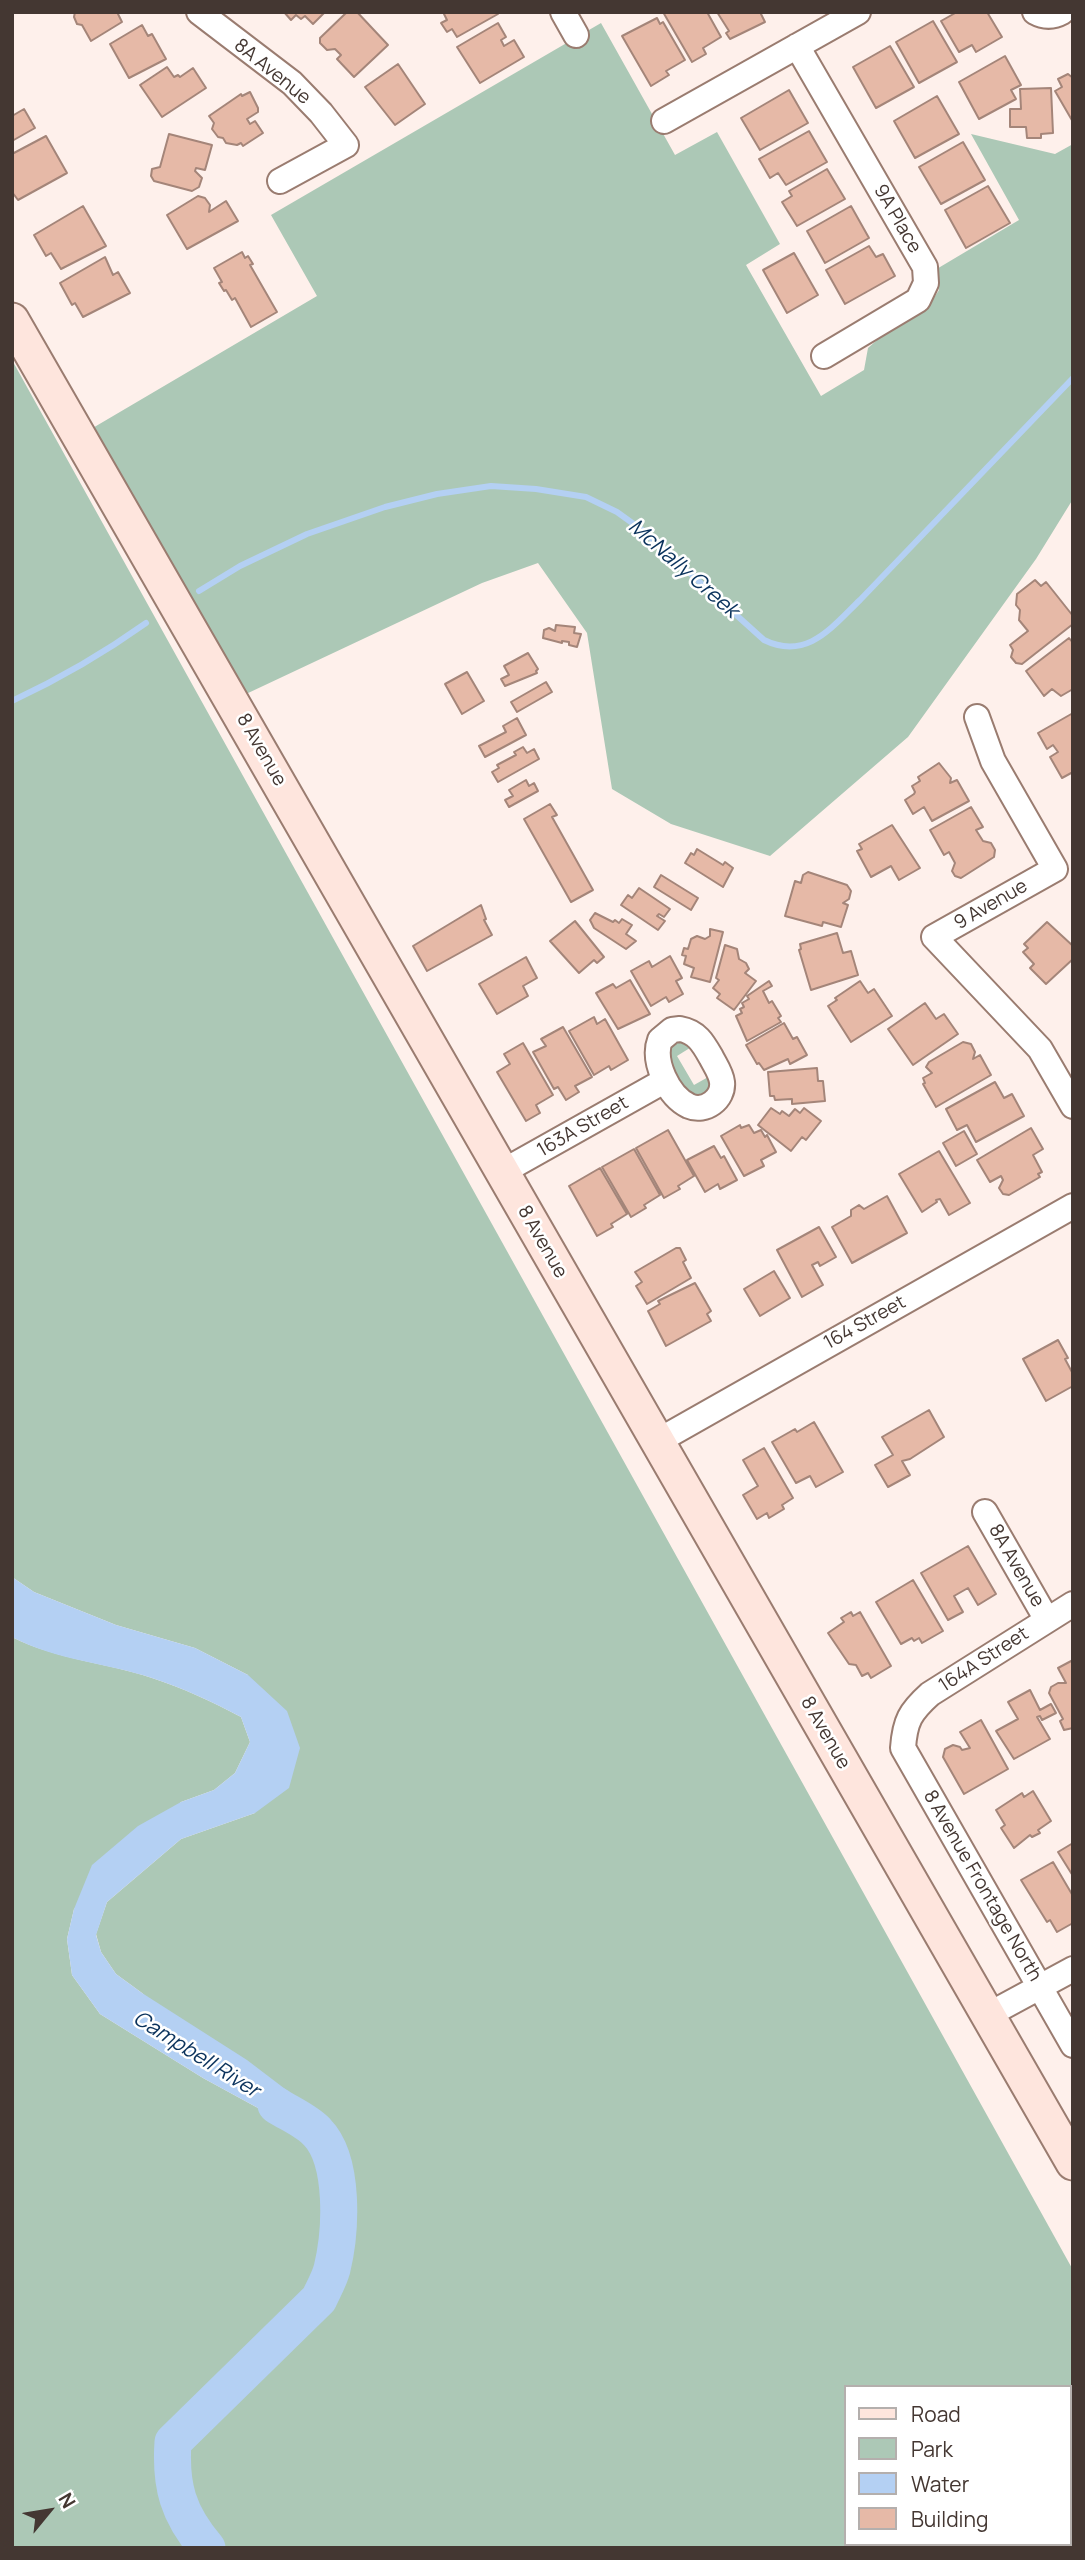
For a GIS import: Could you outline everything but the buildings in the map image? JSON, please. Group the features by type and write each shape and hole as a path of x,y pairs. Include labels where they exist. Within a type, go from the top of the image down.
{"main road":[{"name":"8 Avenue","path":"12,320 1073,2163"}],"street":[{"name":"8A Avenue","path":"198,12 292,83 321,113 346,145 280,181"},
{"path":"563,12 576,35"},
{"path":"664,121 858,12"},
{"path":"1035,12 1056,16 1062,12"},
{"name":"9A Place","path":"797,46 925,267 926,283 918,300 824,356"},
{"name":"9 Avenue","path":"977,717 993,761 1055,869 934,937 1040,1049 1073,1106"},
{"name":"163A Street","path":"502,1172 664,1081"},
{"name":"164 Street","path":"658,1441 1073,1206"},
{"name":"8A Avenue","path":"985,1512 1047,1620"},
{"name":"164A Street","path":"905,1726 914,1709 930,1694 1073,1604"},
{"name":"8 Avenue Frontage North","path":"905,1726 903,1748 1073,2045"},
{"path":"988,2015 1073,1969"}],"green space":[{"path":"601,23 675,155 717,132 780,244 746,265 821,396 864,370 868,348 877,340 926,310 939,290 935,270 1019,220 971,134 1055,154 1073,144 1073,499 1036,559 908,737 770,856 671,824 612,789 587,633 538,563 482,583 246,694 91,429 317,296 271,215"},
{"path":"12,360 1073,2270 1073,2548 12,2548 12,1637 46,1651 164,1682 241,1717 250,1742 235,1773 214,1790 181,1802 74,1909 67,1939 72,1975 100,2014 203,2078 258,2108 289,2132 142,1993 116,1974 101,1952 96,1934 107,1902 181,1839 255,1813 248,1675 195,1648 116,1625 34,1592 12,1577"},
{"path":"680,1039 693,1046 677,1056 694,1085 710,1076 709,1092 697,1097 681,1081 673,1068 669,1046"}],"water":[{"path":"12,1577 34,1592 116,1625 195,1648 248,1675 287,1711 300,1748 289,1788 255,1813 181,1839 107,1902 96,1935 101,1952 116,1974 247,2060 293,2095 317,2131 289,2132 258,2108 203,2078 100,2014 72,1975 67,1939 74,1909 92,1865 138,1826 181,1802 214,1790 235,1773 250,1742 241,1717 198,1696 135,1673 46,1651 12,1637"}],"waterway":[{"name":"McNally Creek","path":"199,591 240,566 307,534 385,507 437,494 491,486 536,489 586,497 617,512 642,530 764,640 779,645 806,644 829,630 860,600 1073,378"},
{"name":"McNally Creek","path":"12,701 81,665 146,623"},
{"name":"Campbell River","path":"207,2548 189,2523 178,2499 173,2472 173,2442 319,2299 331,2273 335,2254 339,2217 332,2160 326,2145 313,2128 276,2105"}]}
